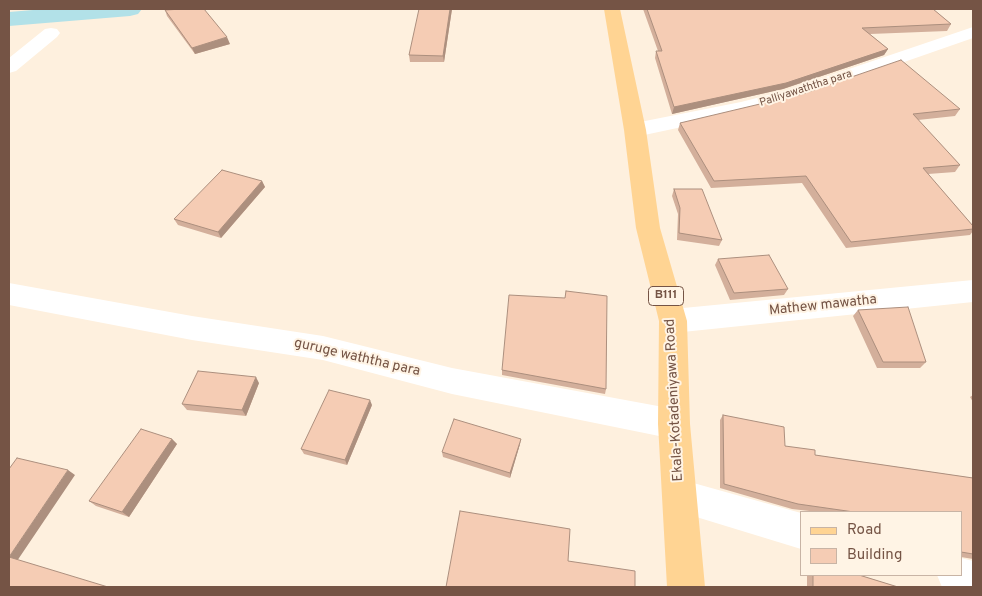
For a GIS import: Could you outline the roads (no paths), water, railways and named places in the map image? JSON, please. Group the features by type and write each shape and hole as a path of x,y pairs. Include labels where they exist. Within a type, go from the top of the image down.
{"main road":[{"name":"Ekala-Kotadeniyawa Road","path":"612,9 635,130 648,228 672,321 674,424 686,587"}],"street":[{"name":"Palliyawaththa para","path":"635,130 743,108 791,95 973,32"},
{"path":"9,67 51,33"},
{"name":"Mathew mawatha","path":"672,321 973,291"},
{"name":"guruge waththa para","path":"9,294 192,328 323,348 452,381 674,424"},
{"path":"679,496 800,531"},
{"path":"959,576 973,580"}],"waterway":[{"path":"9,19 130,9"}]}
